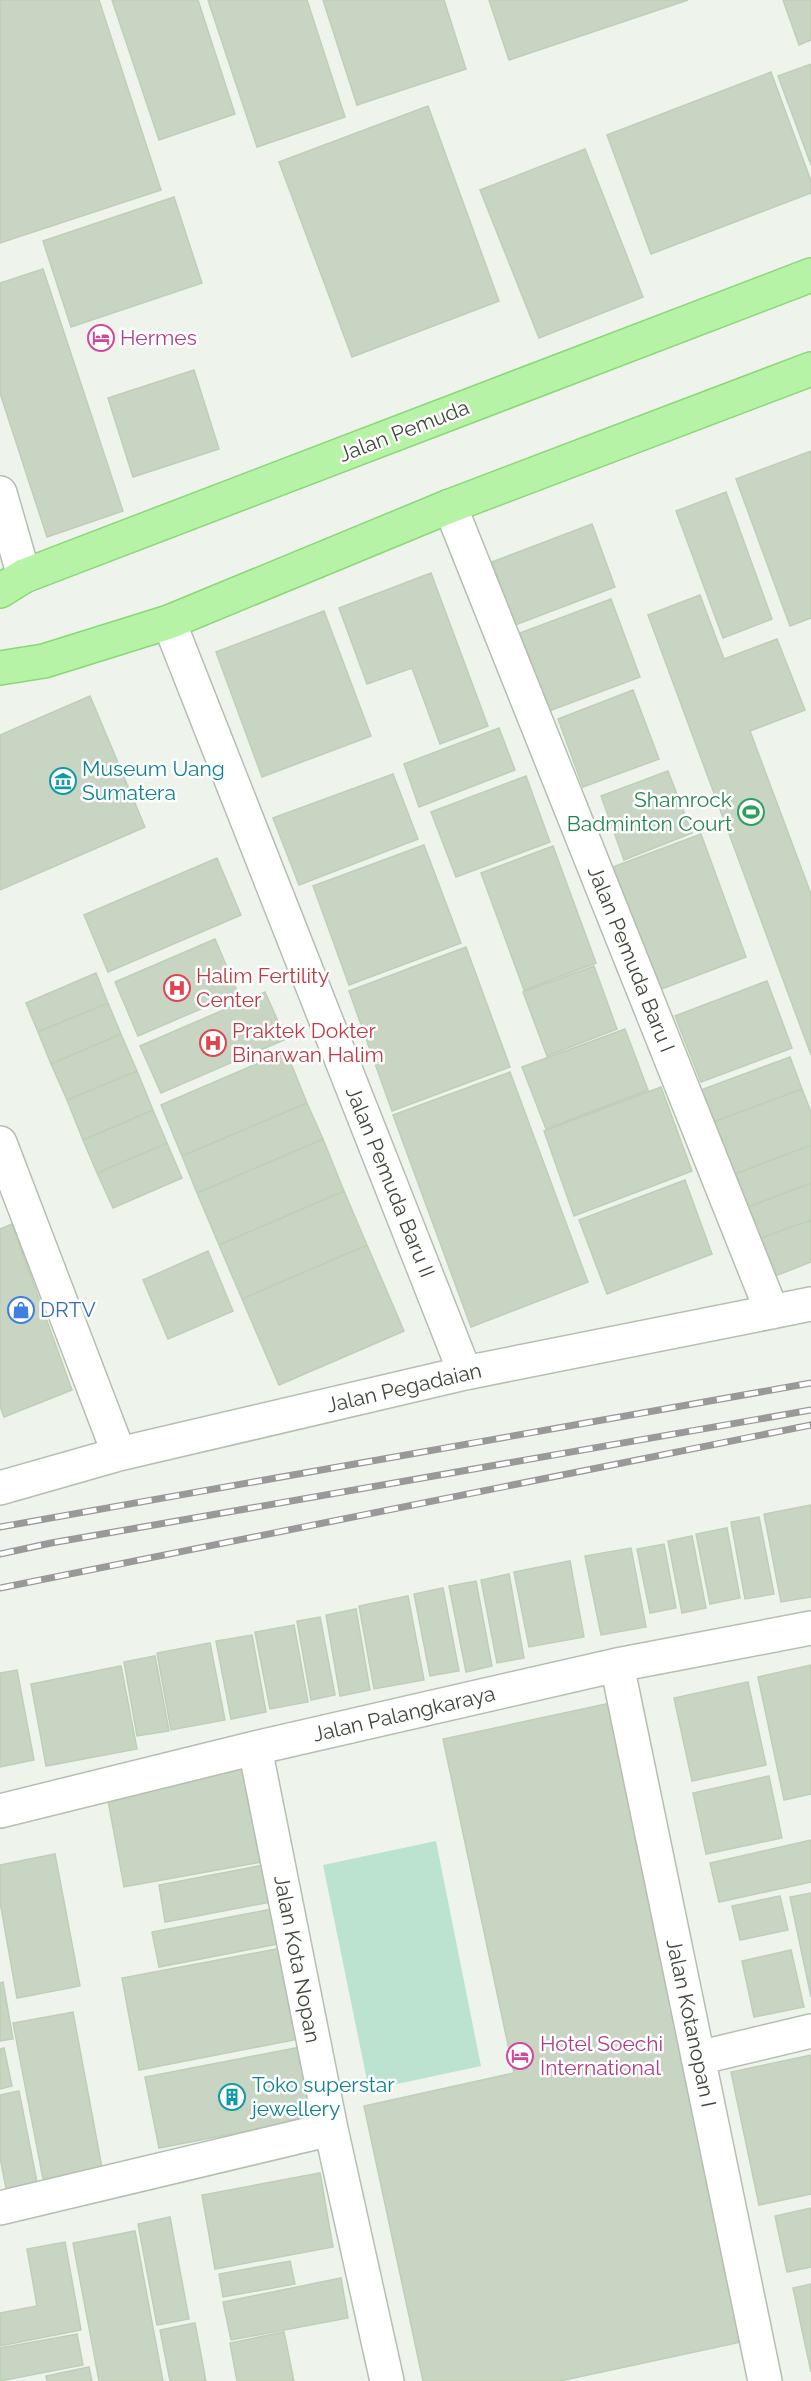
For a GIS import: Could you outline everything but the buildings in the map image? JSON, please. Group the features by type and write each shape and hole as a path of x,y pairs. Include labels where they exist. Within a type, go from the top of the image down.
{"main road":[{"name":"Jalan Pemuda","path":"12,584 811,275"},
{"path":"0,668 44,661 169,622 450,506 811,369"}],"street":[{"path":"0,494 12,584"},
{"name":"Jalan Pemuda Baru I","path":"450,506 772,1312"},
{"name":"Jalan Pemuda Baru II","path":"169,622 465,1373"},
{"path":"0,1143 119,1454"},
{"name":"Jalan Pegadaian","path":"0,1488 119,1454 465,1373 811,1304"},
{"name":"Jalan Palangkaraya","path":"0,1811 255,1748 617,1665 811,1628"},
{"name":"Jalan Kotanopan I","path":"617,1665 765,2381"},
{"name":"Jalan Kota Nopan","path":"255,1748 331,2129 387,2381"},
{"path":"698,2058 811,2031"},
{"path":"0,2208 331,2129"}],"green space":[{"path":"436,1841 481,2066 369,2090 323,1865"}],"railway":[{"path":"0,1527 811,1383"},
{"path":"0,1554 51,1543 811,1410"},
{"path":"0,1588 811,1425"}],"place":[{"name":"Hermes","path":"101,338"},
{"name":"Museum Uang Sumatera","path":"63,781"},
{"name":"Shamrock Badminton Court","path":"751,812"},
{"name":"Halim Fertility Center","path":"177,988"},
{"name":"Praktek Dokter Binarwan Halim","path":"213,1043"},
{"name":"DRTV","path":"21,1310"},
{"name":"Hotel Soechi International","path":"520,2056"},
{"name":"Toko superstar jewellery","path":"232,2097"}]}
